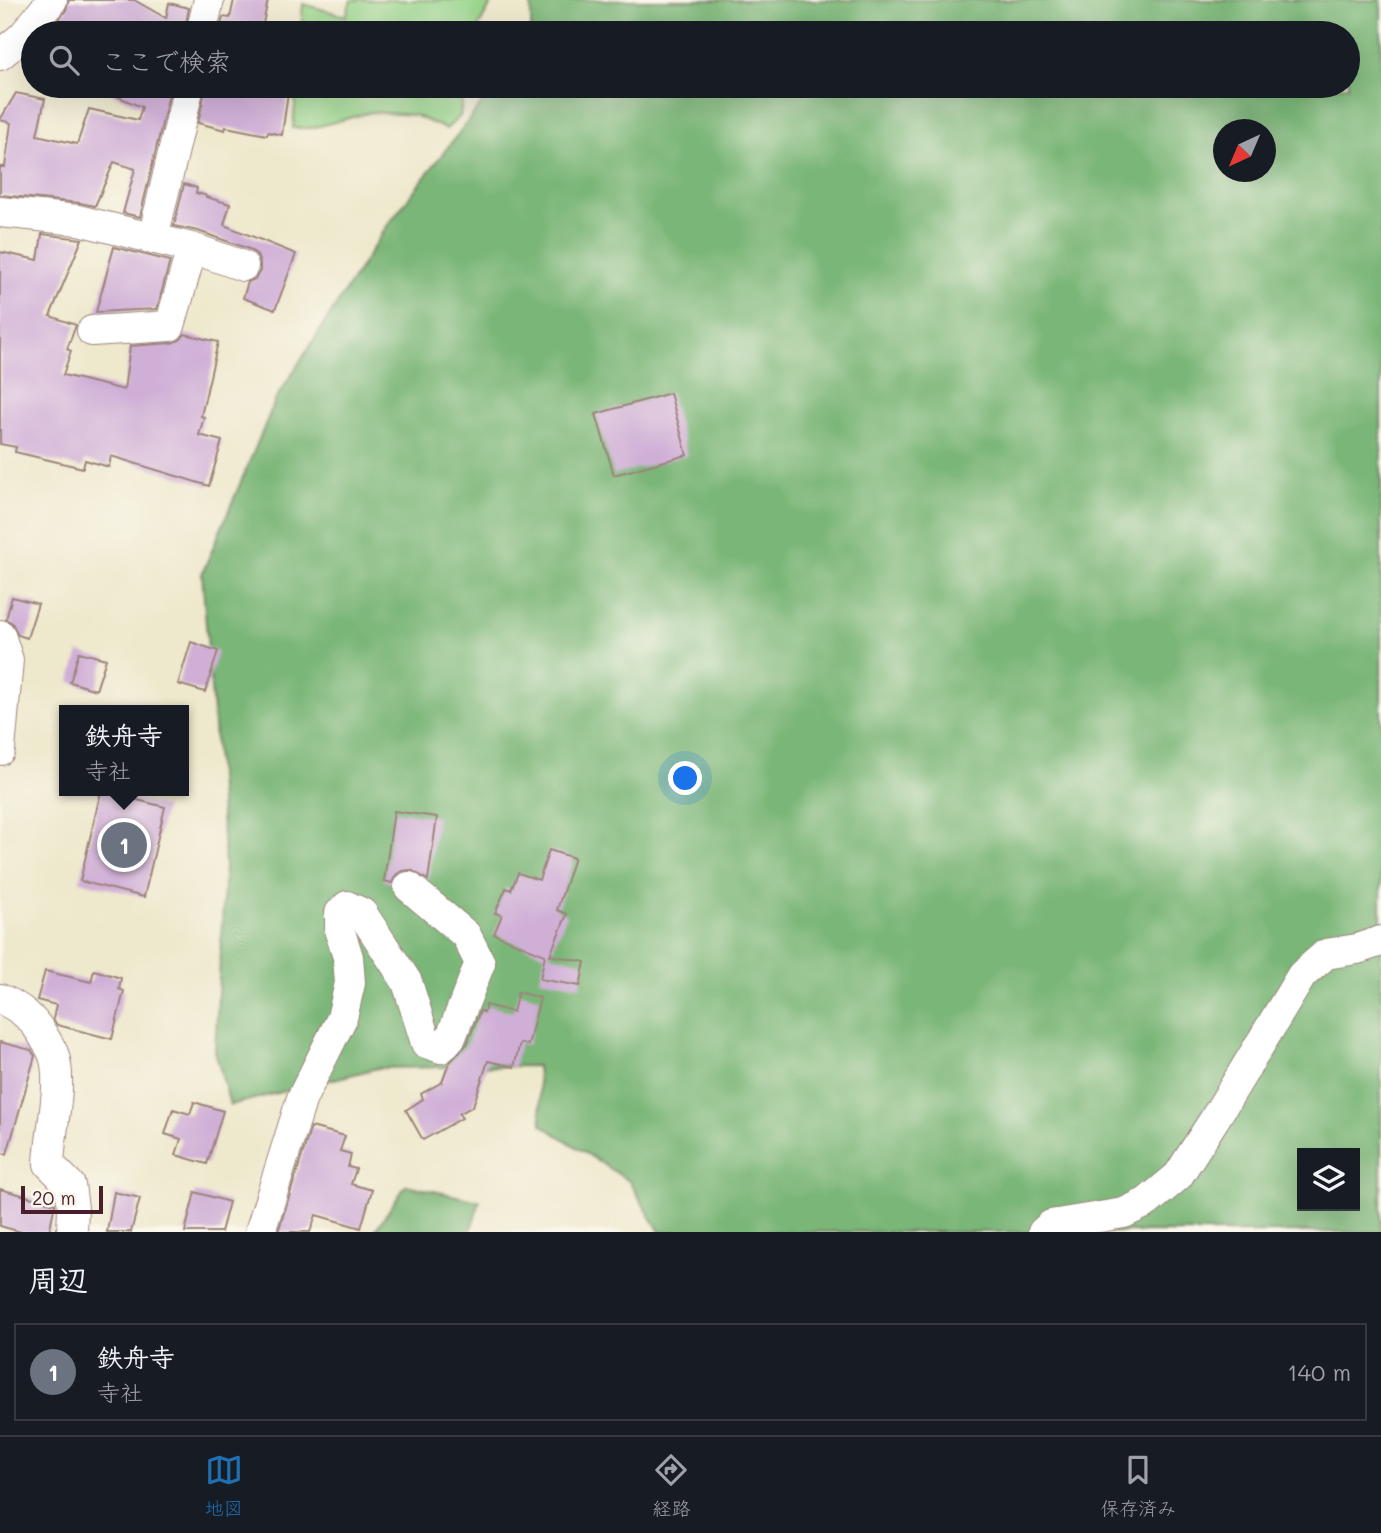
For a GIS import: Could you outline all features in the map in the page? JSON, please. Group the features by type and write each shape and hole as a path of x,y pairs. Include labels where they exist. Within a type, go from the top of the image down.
{"street":[{"path":"35,21 51,0"},
{"path":"204,21 209,0"},
{"path":"0,55 21,38"},
{"path":"153,238 186,98"},
{"path":"0,212 78,220 192,248 243,266"},
{"path":"92,331 170,326 192,248"},
{"path":"0,635 8,660 0,750"},
{"path":"260,1232 302,1098 342,1018 350,983 348,957 340,932 340,913 347,906 362,913 407,982 426,1043 441,1048 451,1037 480,963 466,935 409,887"},
{"path":"1043,1232 1051,1225 1124,1213 1147,1202 1178,1176 1302,975 1326,954 1357,949 1381,941"},
{"path":"0,999 16,1006 37,1024 55,1057 57,1087 50,1164 70,1185 74,1208 72,1232"}],"green space":[{"path":"351,0 493,0 482,21 302,21 303,4 346,16"},
{"path":"531,0 1381,0 1381,1232 660,1232 629,1181 542,1125 537,1066 378,1068 230,1105 215,1051 225,865 202,574 276,399 387,226 486,98 1360,98 1360,21 531,21"},
{"path":"296,98 462,98 460,116 446,129 414,115 371,112 312,128 293,128"},
{"path":"406,1185 480,1201 470,1232 374,1232"}],"building":[{"path":"69,0 134,0 166,18 169,3 189,8 186,21 62,21 59,19"},
{"path":"234,0 268,0 264,21 222,21 223,17 230,18"},
{"path":"16,93 21,94 21,98 45,99 37,135 77,144 89,109 138,120 142,107 121,98 168,98 140,217 123,213 135,169 114,162 95,206 0,195 0,167 5,167 11,123 0,120"},
{"path":"203,98 287,98 282,135 268,132 267,135 226,127 225,130 198,123"},
{"path":"184,184 197,188 196,193 230,204 224,225 296,254 275,310 243,298 248,282 255,279 260,271 256,254 198,231 174,226"},
{"path":"42,234 82,239 50,316 76,325 67,349 71,351 63,375 124,390 130,346 171,343 180,340 185,334 218,342 199,435 222,441 209,486 111,456 109,467 85,460 83,468 15,452 16,447 0,444 0,252 38,260"},
{"path":"114,247 170,261 157,309 96,312"},
{"path":"670,393 687,455 614,475 596,414"},
{"path":"12,597 38,604 27,638 18,635 12,623 6,619"},
{"path":"191,642 218,651 205,692 178,684"},
{"path":"79,652 106,659 96,690 70,682"},
{"path":"100,796 121,796 165,807 144,897 80,881"},
{"path":"394,811 437,817 428,880 411,870 396,875 392,883 384,881"},
{"path":"549,850 574,858 557,910 567,914 550,955 585,962 580,986 540,979 545,955 494,934 502,915 495,913 506,888 511,890 518,873 539,880"},
{"path":"94,970 121,978 119,989 124,991 112,1039 57,1025 53,1019 56,1005 37,1000 45,971 91,982"},
{"path":"518,992 540,998 528,1045 520,1043 514,1067 488,1061 473,1106 459,1114 462,1118 423,1140 406,1110 423,1099 421,1094 442,1082 449,1063 467,1044 480,1011 484,1012 486,1005 513,1012"},
{"path":"0,1042 31,1050 35,1056 7,1154 0,1153"},
{"path":"194,1102 223,1111 207,1164 176,1155 181,1139 165,1134 173,1109 190,1114"},
{"path":"311,1127 345,1136 340,1151 351,1154 348,1167 356,1169 351,1184 372,1190 361,1228 316,1215 310,1232 278,1232"},
{"path":"0,1189 55,1204 49,1232 21,1232 0,1226"},
{"path":"114,1192 140,1198 131,1232 107,1232"},
{"path":"195,1192 229,1202 221,1232 185,1232"}],"place":[{"name":"鉄舟寺","path":"124,845"}]}
